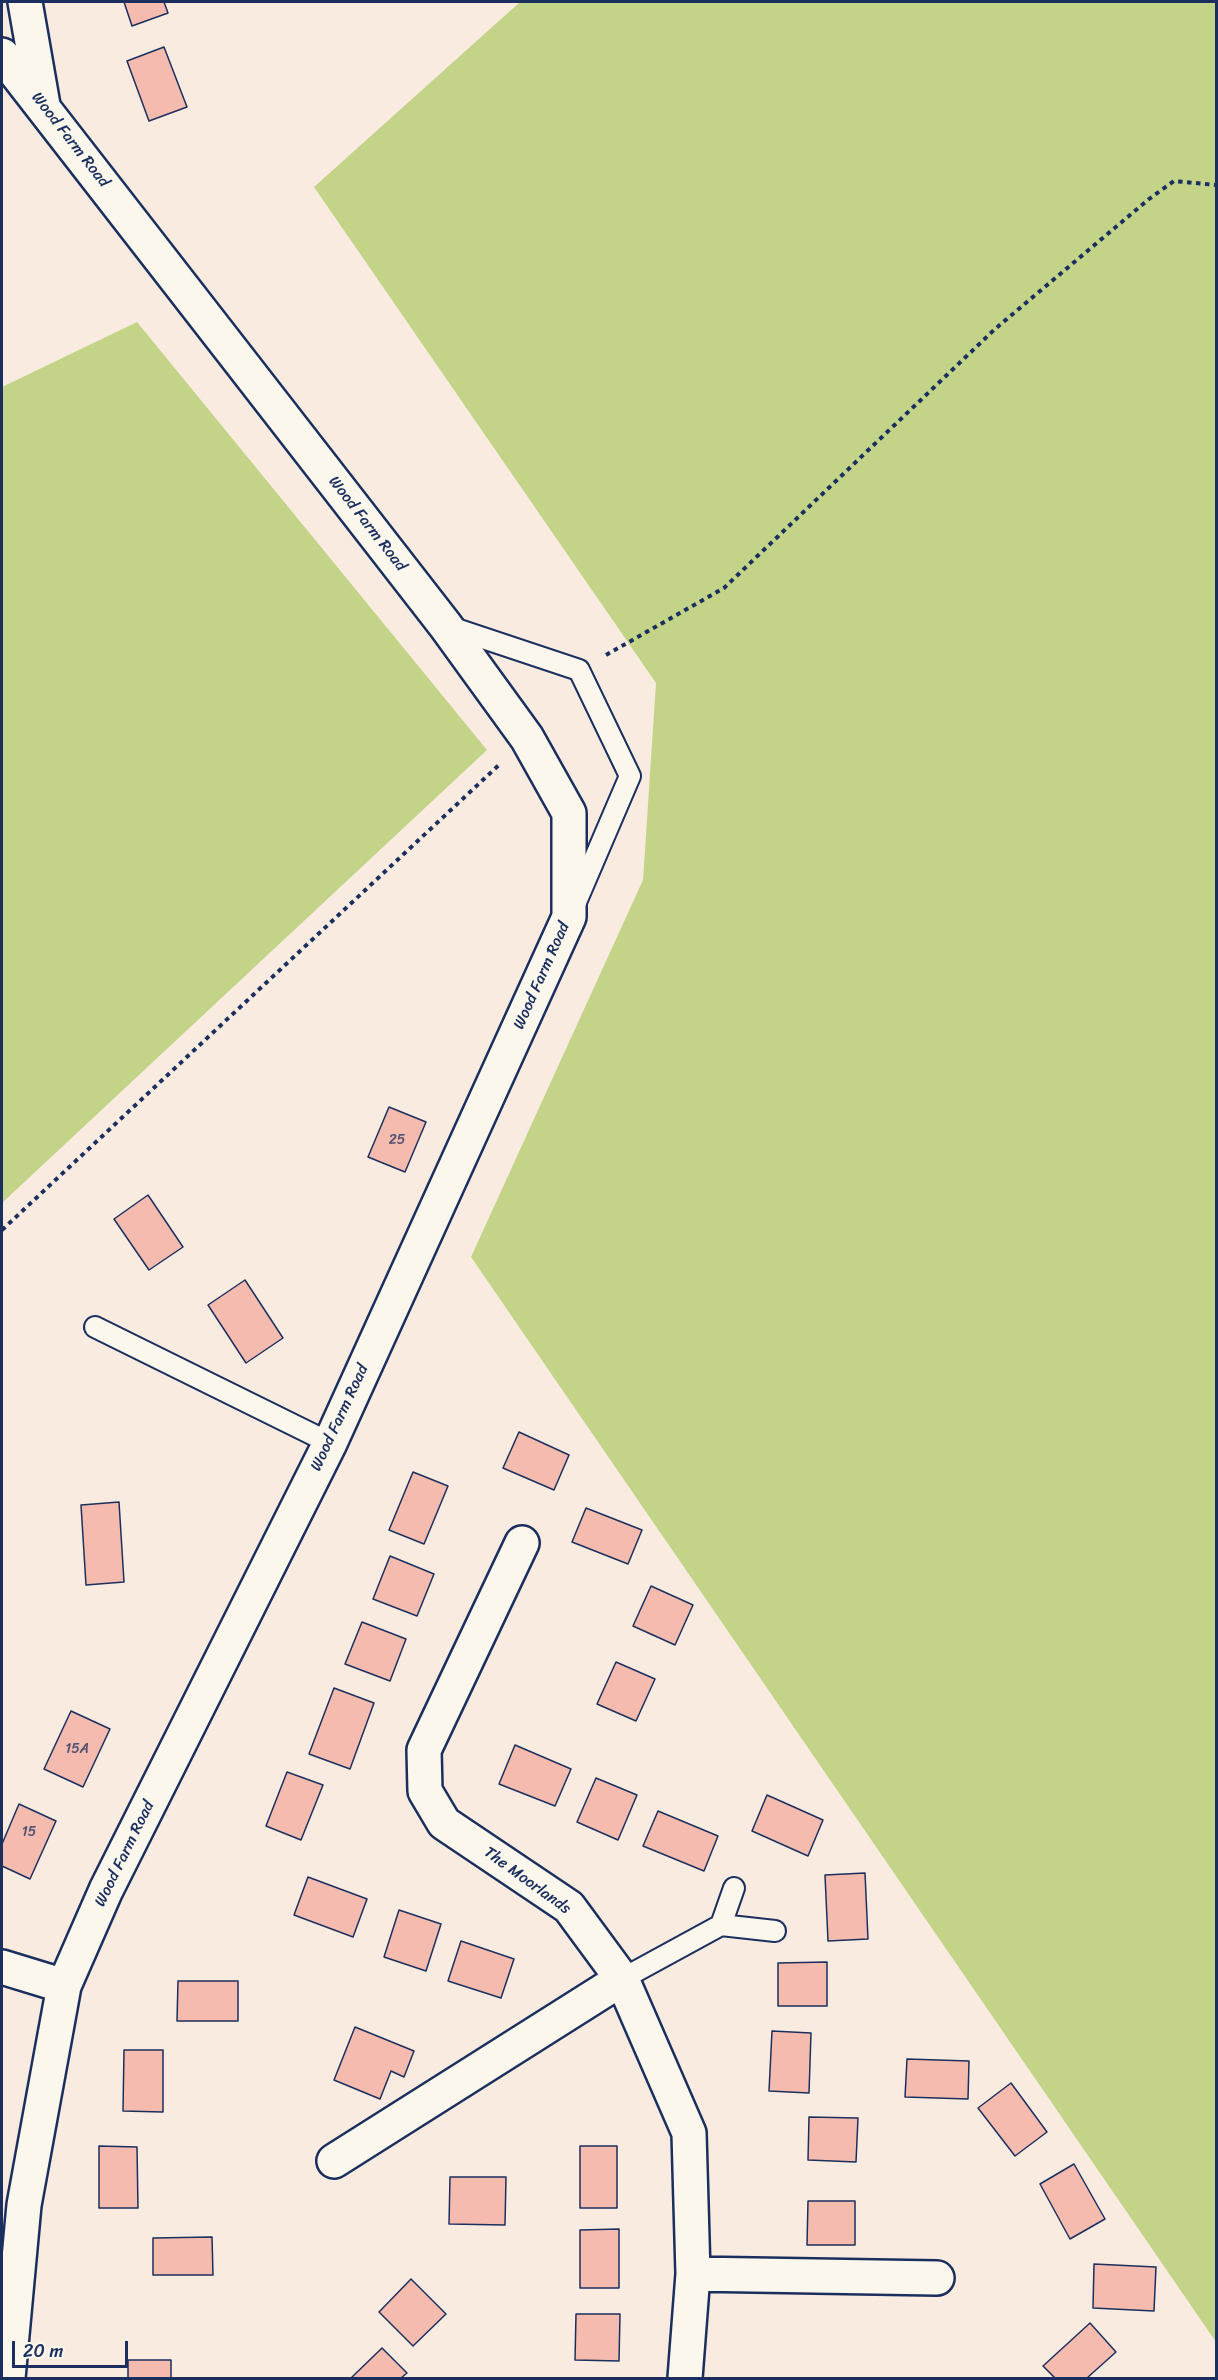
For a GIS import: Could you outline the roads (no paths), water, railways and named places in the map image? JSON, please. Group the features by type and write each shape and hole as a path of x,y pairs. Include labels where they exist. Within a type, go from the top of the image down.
{"street":[{"path":"25,2 44,106"},
{"name":"Wood Farm Road","path":"2,55 44,106 445,625 527,738 570,813 569,917 330,1443 106,1890 64,1986 9,2294 9,2379"},
{"name":"The Moorlands","path":"522,1543 424,1750 425,1791 444,1823 569,1907 622,1979 689,2133 693,2274 685,2379"},
{"path":"2,1967 64,1986"},
{"path":"334,2161 622,1979"},
{"path":"693,2274 938,2278"}],"lane":[{"path":"445,625 579,670 630,776 569,917"},
{"path":"95,1327 330,1443"},
{"path":"722,1925 734,1888"},
{"path":"622,1979 722,1925 775,1931"}]}
